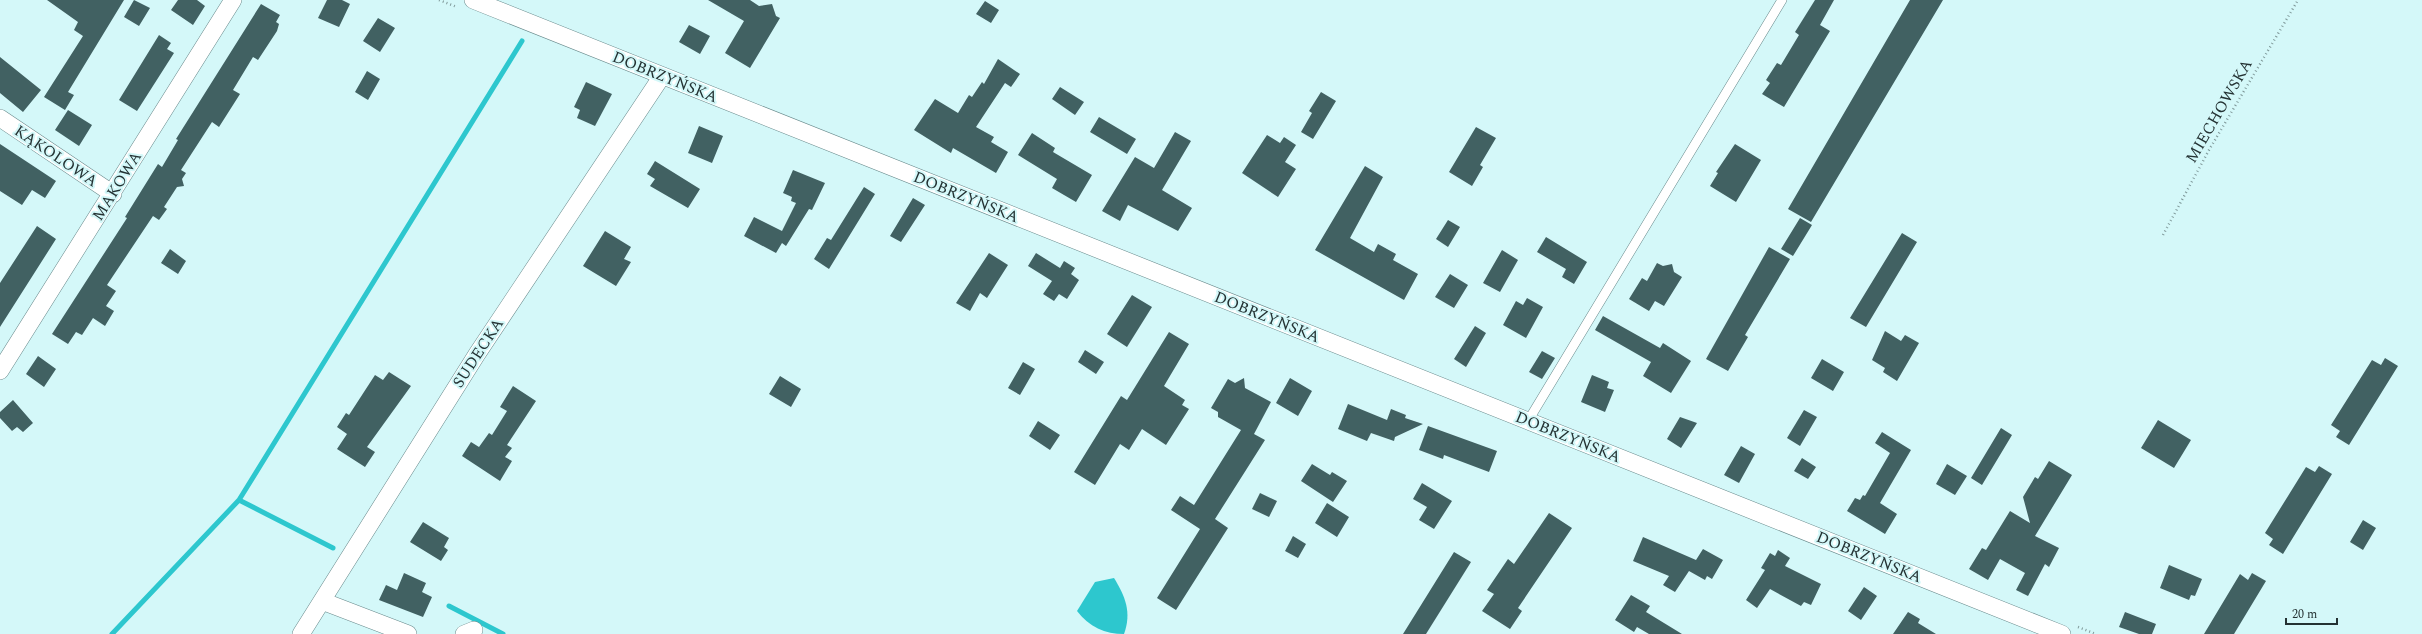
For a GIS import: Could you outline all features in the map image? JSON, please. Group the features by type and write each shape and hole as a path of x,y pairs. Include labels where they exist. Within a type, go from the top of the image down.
{"street":[{"name":"MAKOWA","path":"0,371 113,194 233,0"},
{"name":"DOBRZYŃSKA","path":"473,0 2062,634"},
{"name":"SUDECKA","path":"301,634 477,354 662,76"},
{"name":"KĄKOLOWA","path":"0,118 113,194"},
{"path":"322,601 408,634"}],"lane":[{"path":"1528,421 1782,0"}],"path":[{"name":"MIECHOWSKA","path":"2163,235 2209,150 2298,0"}],"water":[{"path":"1114,578 1126,604 1127,618 1124,634 1104,631 1092,625 1077,611 1095,582"}],"building":[{"path":"47,0 124,0 68,92 74,95 65,110 44,97 83,36 74,30 78,22"},
{"path":"134,0 150,8 139,26 124,17"},
{"path":"178,0 197,0 205,6 193,25 171,10"},
{"path":"327,0 342,0 350,4 339,27 318,18"},
{"path":"708,0 750,0 759,6 772,4 776,16 780,18 750,68 725,53 744,21"},
{"path":"1815,0 1834,0 1820,25 1830,31 1784,107 1762,94 1770,83 1766,80 1777,63 1781,65 1799,35 1795,32"},
{"path":"1910,0 1943,0 1811,222 1788,209"},
{"path":"985,1 999,10 991,23 976,14"},
{"path":"261,4 280,15 276,22 279,24 277,31 258,60 253,57 233,90 240,94 219,127 212,122 181,170 186,173 182,179 184,186 177,187 164,207 167,209 159,220 153,216 107,285 116,291 106,306 114,311 105,326 93,318 82,335 76,332 68,344 52,334 127,218 125,217 158,164 162,167 178,140 176,139"},
{"path":"378,18 395,28 380,52 363,41"},
{"path":"689,25 710,36 700,54 679,42"},
{"path":"159,35 171,43 167,49 174,53 137,111 119,100"},
{"path":"0,57 41,90 23,112 0,93"},
{"path":"998,59 1020,74 1011,87 1005,83 976,127 994,137 991,142 1008,152 996,173 953,148 951,153 914,130 935,99 958,113 969,95 972,97 982,82 984,84"},
{"path":"367,71 380,79 368,100 355,92"},
{"path":"586,82 612,94 595,126 577,118 580,110 574,107"},
{"path":"1060,87 1084,102 1075,115 1052,99"},
{"path":"1321,92 1336,101 1313,139 1301,132 1312,113 1309,111"},
{"path":"68,110 92,125 79,146 55,130"},
{"path":"1099,117 1136,139 1127,154 1090,132"},
{"path":"699,126 723,136 712,163 688,153"},
{"path":"1476,127 1496,138 1480,165 1483,167 1472,186 1449,172"},
{"path":"1175,132 1191,141 1162,190 1192,208 1178,231 1128,205 1120,221 1102,211 1135,157 1154,168"},
{"path":"1032,133 1055,148 1053,152 1092,175 1076,202 1052,188 1057,179 1018,155"},
{"path":"1267,135 1280,143 1284,137 1296,145 1285,162 1296,169 1278,197 1242,173"},
{"path":"0,144 56,181 45,198 32,190 22,205 0,191"},
{"path":"1735,144 1761,160 1736,202 1710,186 1718,173 1716,172"},
{"path":"655,161 700,189 688,208 650,186 655,179 647,174"},
{"path":"1365,166 1383,177 1350,238 1374,252 1378,244 1396,254 1393,260 1418,274 1404,300 1315,250"},
{"path":"793,170 825,183 812,210 809,209 786,246 782,243 776,253 744,236 754,217 782,231 796,203 791,201 792,197 783,193"},
{"path":"864,187 875,194 829,269 814,259 827,238 831,240"},
{"path":"913,198 925,205 901,242 890,236"},
{"path":"1800,218 1812,225 1793,256 1781,249"},
{"path":"1448,220 1460,227 1448,247 1436,239"},
{"path":"37,226 56,239 0,327 0,283"},
{"path":"605,231 631,247 624,259 631,262 616,286 583,266"},
{"path":"1902,233 1917,242 1866,327 1850,318"},
{"path":"1546,237 1587,262 1574,284 1562,277 1566,269 1537,252"},
{"path":"1769,247 1790,259 1745,335 1748,337 1728,371 1706,359"},
{"path":"170,249 186,261 178,274 161,263"},
{"path":"1502,250 1518,260 1500,292 1483,283"},
{"path":"989,253 1008,265 987,298 980,293 970,311 956,303"},
{"path":"1036,253 1060,268 1064,261 1075,268 1071,274 1079,280 1067,299 1059,294 1054,301 1043,294 1052,281 1028,266"},
{"path":"1657,263 1663,266 1672,264 1674,272 1682,277 1664,306 1655,301 1649,311 1629,299 1642,278 1647,281"},
{"path":"1450,274 1468,285 1454,308 1435,297"},
{"path":"1132,295 1152,307 1127,347 1107,334"},
{"path":"1527,298 1543,307 1526,338 1503,325 1516,301 1523,305"},
{"path":"1603,316 1660,348 1663,343 1691,361 1671,393 1643,376 1651,362 1595,330"},
{"path":"1475,326 1486,333 1466,367 1454,359"},
{"path":"1885,331 1901,341 1905,335 1919,343 1897,381 1883,372 1885,368 1872,360"},
{"path":"1169,332 1189,344 1164,386 1185,400 1182,405 1189,409 1166,445 1142,429 1129,450 1120,444 1095,485 1074,472 1121,396 1127,400"},
{"path":"1085,350 1104,362 1096,374 1078,362"},
{"path":"1542,351 1555,358 1542,379 1529,372"},
{"path":"38,356 56,369 44,387 26,374"},
{"path":"2385,358 2398,366 2349,445 2336,437 2340,431 2331,425 2372,360 2381,365"},
{"path":"1822,359 1844,372 1833,391 1811,378"},
{"path":"1023,362 1035,369 1020,395 1008,388"},
{"path":"389,372 411,386 367,447 375,452 365,467 337,449 347,434 337,427 346,413 349,415 375,375 383,380"},
{"path":"1592,375 1609,382 1607,388 1614,390 1605,412 1581,402"},
{"path":"780,376 801,389 791,407 769,394"},
{"path":"1244,378 1245,388 1271,402 1254,434 1265,440 1215,519 1228,528 1176,610 1157,598 1200,529 1171,510 1180,496 1194,505 1241,430 1218,417 1218,412 1211,408 1228,379 1235,383"},
{"path":"1290,378 1312,391 1298,416 1276,403"},
{"path":"513,386 536,401 507,445 512,448 505,457 512,461 500,481 462,456 471,442 479,447 489,433 492,435 507,411 500,407"},
{"path":"13,400 33,423 23,432 17,427 12,431 0,418 0,412"},
{"path":"1348,404 1387,420 1391,409 1406,415 1405,418 1423,424 1395,437 1394,441 1371,433 1367,441 1338,429"},
{"path":"1804,410 1817,417 1800,446 1787,438"},
{"path":"1680,417 1697,423 1681,448 1667,439"},
{"path":"2158,420 2191,440 2174,468 2141,448"},
{"path":"1038,421 1060,435 1050,450 1029,436"},
{"path":"1428,426 1497,451 1489,472 1444,455 1443,459 1419,450"},
{"path":"2001,428 2012,435 1982,485 1971,478"},
{"path":"1882,432 1911,450 1880,503 1897,514 1885,534 1847,511 1855,498 1860,500 1863,495 1865,496 1890,453 1875,443"},
{"path":"1741,446 1755,454 1739,483 1724,475"},
{"path":"1802,458 1816,467 1808,479 1794,471"},
{"path":"2049,461 2072,475 2035,536 2059,548 2049,567 2045,564 2028,596 2016,590 2025,573 2000,559 1988,580 1969,569 1982,548 1986,550 2010,511 2030,523 2023,497 2035,477 2038,479"},
{"path":"1312,464 1330,475 1332,472 1347,481 1333,502 1301,481"},
{"path":"1947,464 1967,476 1955,495 1936,484"},
{"path":"2319,466 2332,474 2283,554 2269,545 2273,539 2265,533 2306,467 2315,472"},
{"path":"1422,483 1452,501 1434,529 1419,520 1427,507 1413,499"},
{"path":"1260,493 1277,501 1269,517 1252,509"},
{"path":"1327,503 1349,517 1337,537 1315,523"},
{"path":"1549,513 1572,528 1518,608 1522,611 1510,629 1482,611 1494,594 1487,590 1508,559 1514,564"},
{"path":"2363,520 2376,528 2363,550 2350,542"},
{"path":"423,522 449,538 444,547 448,550 441,561 410,542"},
{"path":"1293,536 1306,544 1298,558 1285,551"},
{"path":"1643,537 1696,560 1703,549 1723,560 1712,579 1707,576 1705,580 1689,571 1675,592 1663,585 1669,576 1633,561"},
{"path":"1778,550 1790,558 1785,566 1821,584 1811,605 1804,602 1801,606 1770,589 1757,608 1746,600 1765,570 1761,568 1770,553 1775,556"},
{"path":"1454,552 1471,562 1426,634 1403,634"},
{"path":"2169,565 2202,579 2195,596 2191,595 2189,600 2160,588"},
{"path":"404,573 426,583 422,592 432,597 423,617 379,600 386,585 397,590"},
{"path":"2252,573 2266,581 2234,634 2204,634 2240,574 2248,580"},
{"path":"1864,587 1877,596 1861,620 1848,611"},
{"path":"1631,595 1650,606 1646,612 1682,634 1649,634 1637,627 1634,632 1615,620"},
{"path":"1908,612 1920,619 1918,623 1936,634 1893,634"},
{"path":"2125,612 2156,624 2152,634 2139,634 2119,627"}],"waterway":[{"path":"239,500 522,41"},
{"path":"112,634 239,500 333,548"},
{"path":"449,606 503,634"}]}
